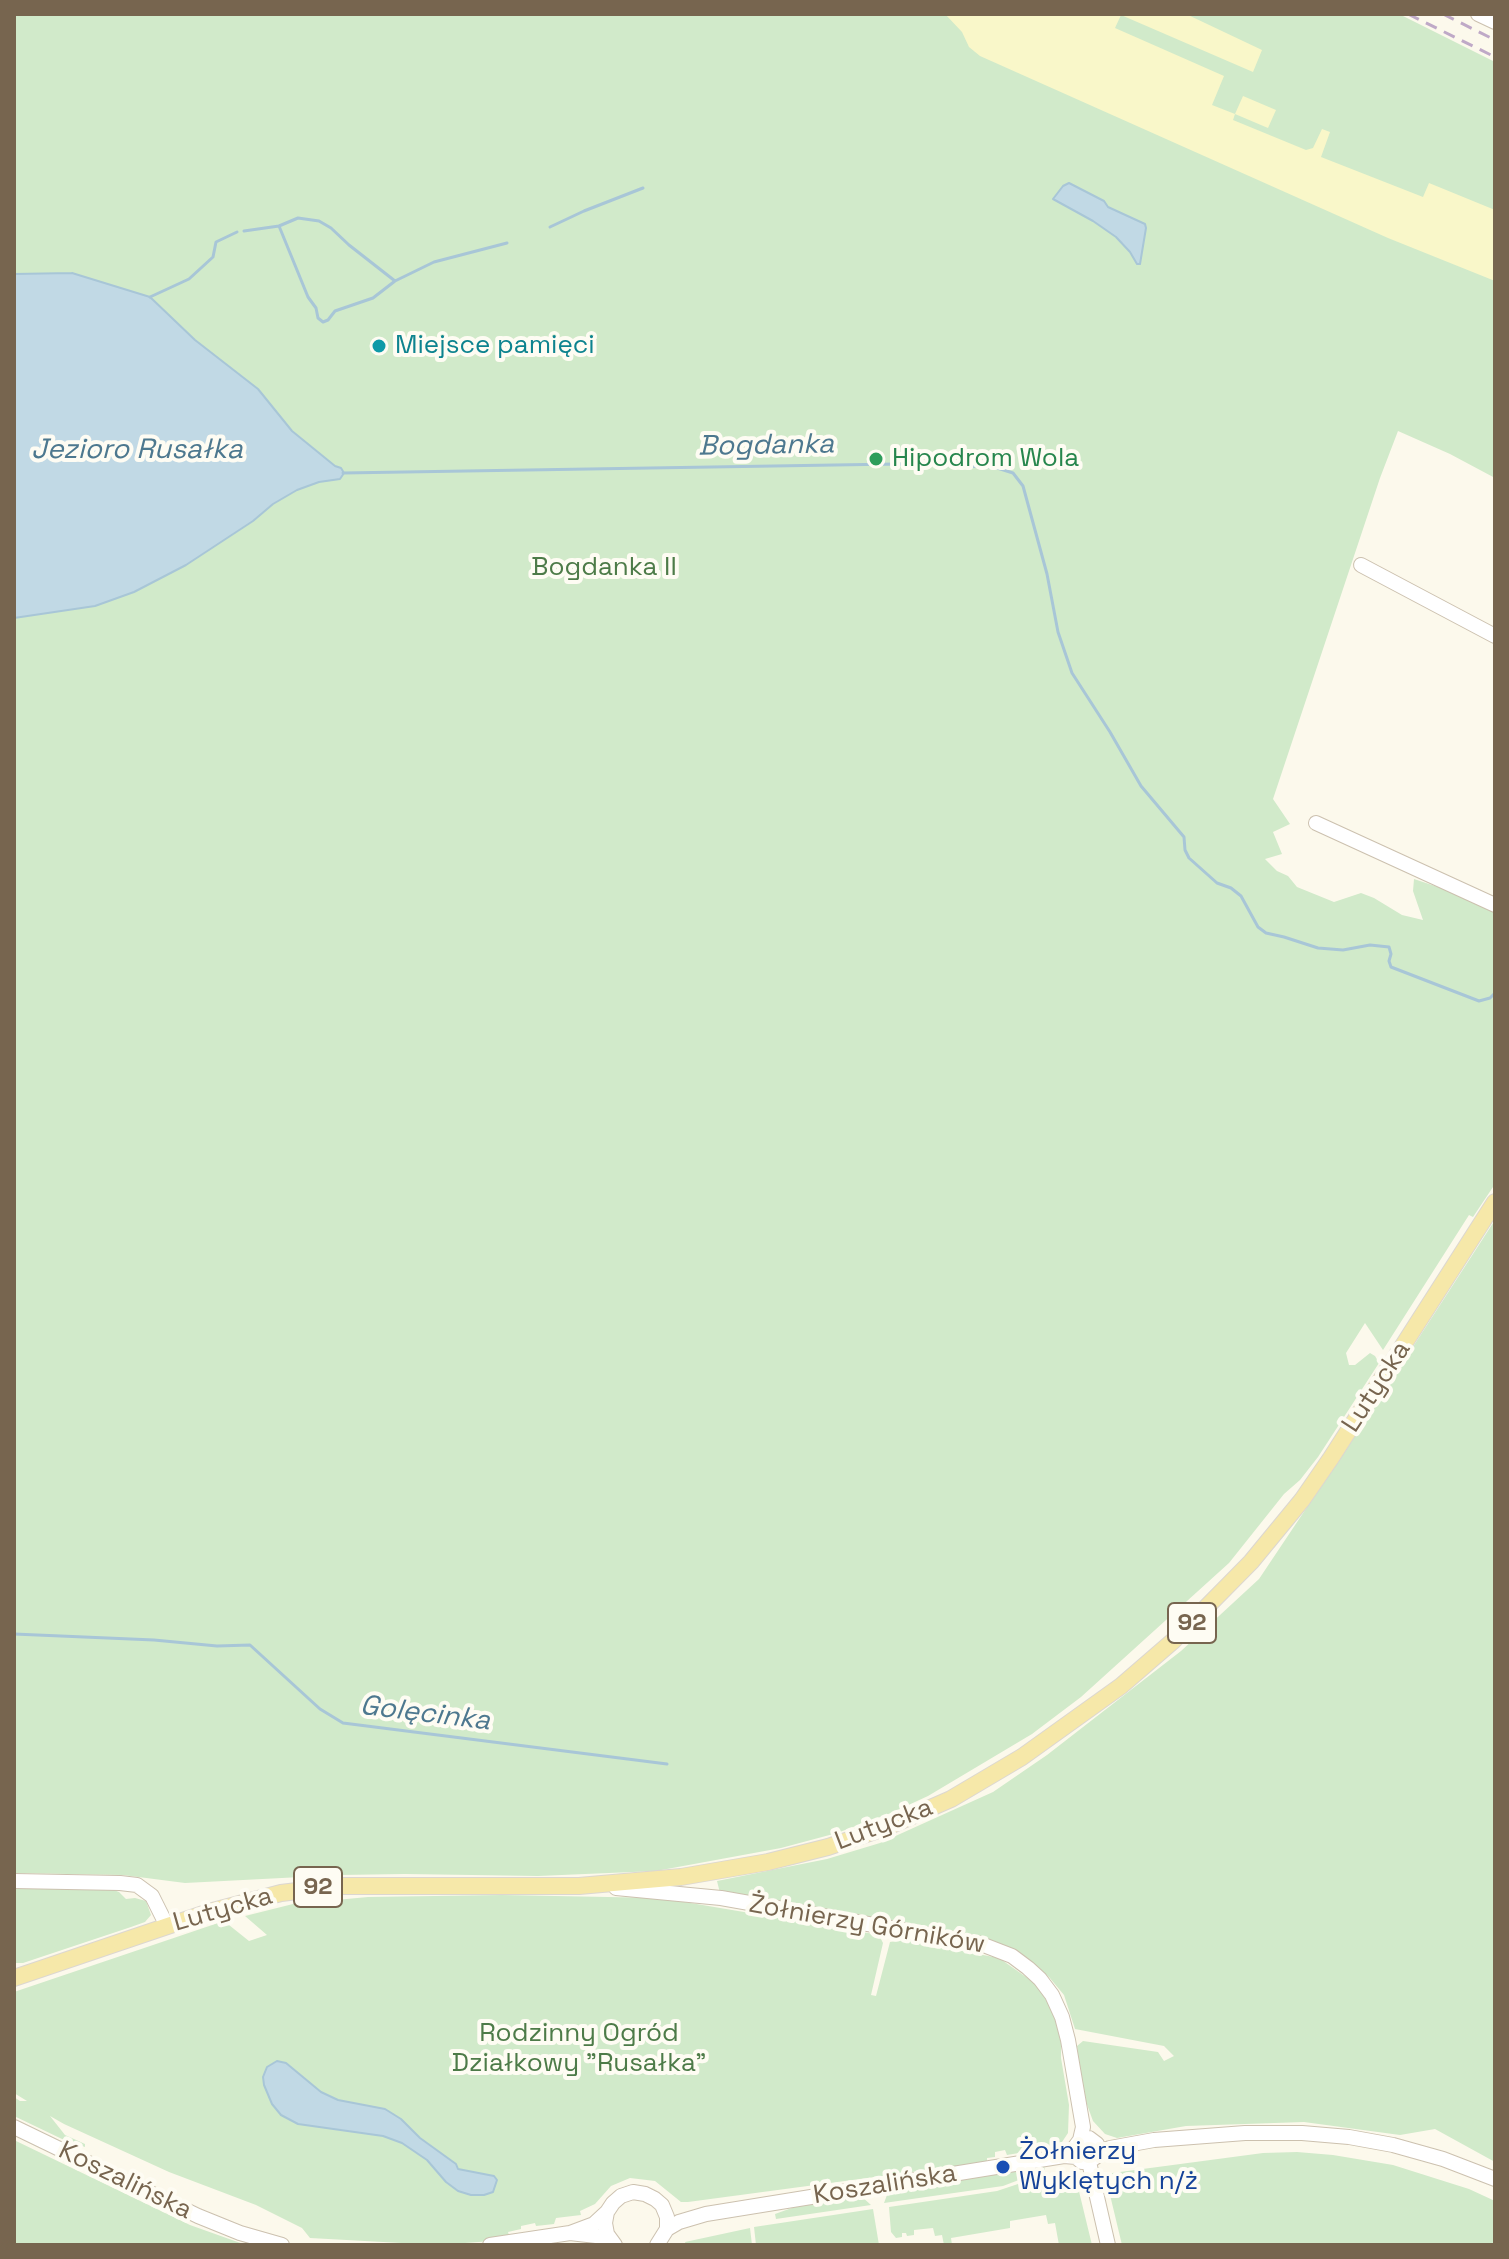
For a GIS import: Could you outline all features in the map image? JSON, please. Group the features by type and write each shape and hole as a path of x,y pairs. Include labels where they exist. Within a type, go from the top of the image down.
{"main road":[{"name":"Lutycka","path":"14,1978 256,1899 315,1888 378,1884 579,1886 709,1873 778,1860 847,1842 887,1827 982,1782 1087,1712 1147,1664 1226,1589 1302,1500 1495,1202"}],"street":[{"path":"1478,14 1495,22"},
{"path":"1361,565 1495,636"},
{"path":"1316,823 1495,905"},
{"name":"Żołnierzy Górników","path":"709,1873 710,1889 721,1898"},
{"path":"14,1881 137,1885 155,1899 167,1926"},
{"name":"Żołnierzy Górników","path":"579,1886 721,1898 981,1944 1012,1956 1040,1979 1058,2008 1068,2040 1086,2148 1108,2245"},
{"name":"Koszalińska","path":"14,2127 198,2216 282,2245"},
{"name":"Koszalińska","path":"667,2229 706,2214 1086,2148 1202,2135 1271,2132 1369,2140 1416,2150 1495,2179"},
{"name":"Koszalińska","path":"607,2212 621,2196 633,2192 645,2194 662,2205 706,2214"},
{"path":"657,2245 667,2229 667,2217 662,2205"},
{"path":"490,2245 570,2233 594,2224 607,2212"},
{"path":"607,2212 607,2234 614,2244"},
{"path":"570,2233 596,2236 614,2244"}],"green space":[{"name":"Bogdanka II","path":"14,14 1399,14 1495,62 1495,478 1398,431 1273,799 1290,824 1273,832 1282,854 1265,859 1297,887 1334,902 1361,893 1402,915 1423,920 1413,891 1414,879 1453,892 1495,913 1495,1184 1473,1217 1469,1215 1383,1350 1365,1323 1346,1353 1349,1365 1355,1365 1370,1353 1379,1363 1318,1457 1229,1563 1081,1697 1032,1734 928,1796 837,1833 781,1848 656,1871 538,1876 340,1875 185,1883 123,1875 14,1873 14,618 95,606 134,592 186,565 252,522 254,501 14,275"},
{"path":"1495,1220 1495,2162 1435,2129 1400,2135 1304,2122 1186,2126 1117,2138 1105,2134 1093,2121 1082,2091 1077,2046 1083,2041 1158,2052 1164,2061 1174,2056 1164,2046 1075,2029 1064,1995 1049,1977 1022,1956 720,1893 717,1881 827,1859 880,1843 993,1792 1047,1755 1181,1651 1259,1579"},
{"path":"14,1889 111,1889 126,1899 146,1901 151,1915 145,1922 131,1927 23,1963 14,1963"},
{"name":"Rodzinny Ogród Działkowy \"Rusałka\"","path":"502,1895 661,1898 874,1934 883,1943 871,1995 876,1996 890,1942 904,1940 999,1958 1036,1984 1053,2011 1061,2043 1069,2105 1068,2133 1054,2147 1007,2155 1005,2150 995,2152 995,2157 987,2158 987,2162 688,2202 681,2202 655,2181 630,2178 611,2186 595,2204 580,2211 581,2215 556,2218 554,2224 521,2226 521,2229 492,2241 438,2245 310,2238 302,2228 256,2205 169,2172 50,2116 65,2135 85,2144 85,2147 14,2116 14,2097 27,2101 14,2093 14,1992 224,1921 249,1941 267,1935 245,1916 293,1904 368,1897"},
{"path":"14,2140 190,2225 246,2245 14,2245"},
{"path":"1297,2152 1393,2165 1469,2189 1495,2201 1495,2245 1122,2245 1105,2174 1263,2153"},
{"path":"1044,2166 1045,2170 1003,2186 884,2203 887,2195 897,2188"},
{"path":"1069,2173 1076,2179 1092,2245 1059,2245 1055,2223 1048,2224 1046,2215 1010,2221 1010,2228 951,2238 952,2245 944,2245 942,2235 935,2236 933,2228 914,2230 914,2235 902,2233 902,2237 896,2238 891,2232 889,2207 997,2191 1039,2177"},
{"path":"856,2194 871,2205 776,2219 775,2214 803,2204"},
{"path":"873,2209 879,2245 756,2245 754,2227"},
{"path":"750,2228 752,2245 686,2245 685,2242"}],"sand":[{"path":"945,14 1186,14 1262,50 1253,72 1121,15 1115,28 1224,76 1212,105 1235,114 1233,120 1306,150 1313,148 1322,129 1330,132 1321,157 1423,197 1429,183 1495,210 1495,281 1388,238 980,56 969,47 962,32"},
{"path":"1243,96 1276,110 1268,128 1235,114"}],"water":[{"path":"1069,183 1104,201 1108,207 1145,224 1140,264 1116,237 1053,199"},
{"name":"Jezioro Rusałka","path":"72,273 150,297 195,340 258,389 292,431 344,473 340,479 297,490 186,565 134,592 95,606 14,618 14,274"},
{"path":"277,2061 286,2063 321,2092 338,2100 385,2109 456,2164 458,2169 494,2176 497,2180 493,2192 471,2195 458,2191 427,2160 402,2143 383,2136 298,2124 281,2115 272,2104 263,2077 267,2067"}],"waterway":[{"path":"550,227 643,188"},
{"path":"279,226 298,218 319,221 395,281 434,262 507,243"},
{"path":"244,231 279,226 308,297 323,322 335,311 373,298 395,281"},
{"path":"150,297 189,279 213,257 216,242 237,232"},
{"name":"Bogdanka","path":"343,473 896,464 994,467 1013,473 1023,486 1047,574 1058,632 1072,673 1141,786 1184,837 1189,858 1217,883 1241,896 1258,927 1266,933 1318,948 1389,947 1391,967 1479,1001 1495,993"},
{"name":"Golęcinka","path":"14,1634 217,1646 250,1645 320,1709 343,1723 667,1764"}],"railway":[{"path":"1408,14 1495,57"},
{"path":"1443,14 1495,40"}],"place":[{"name":"Miejsce pamięci","path":"379,346"},
{"name":"Hipodrom Wola","path":"876,459"},
{"name":"Żołnierzy Wyklętych n/ż","path":"1003,2167"}]}
